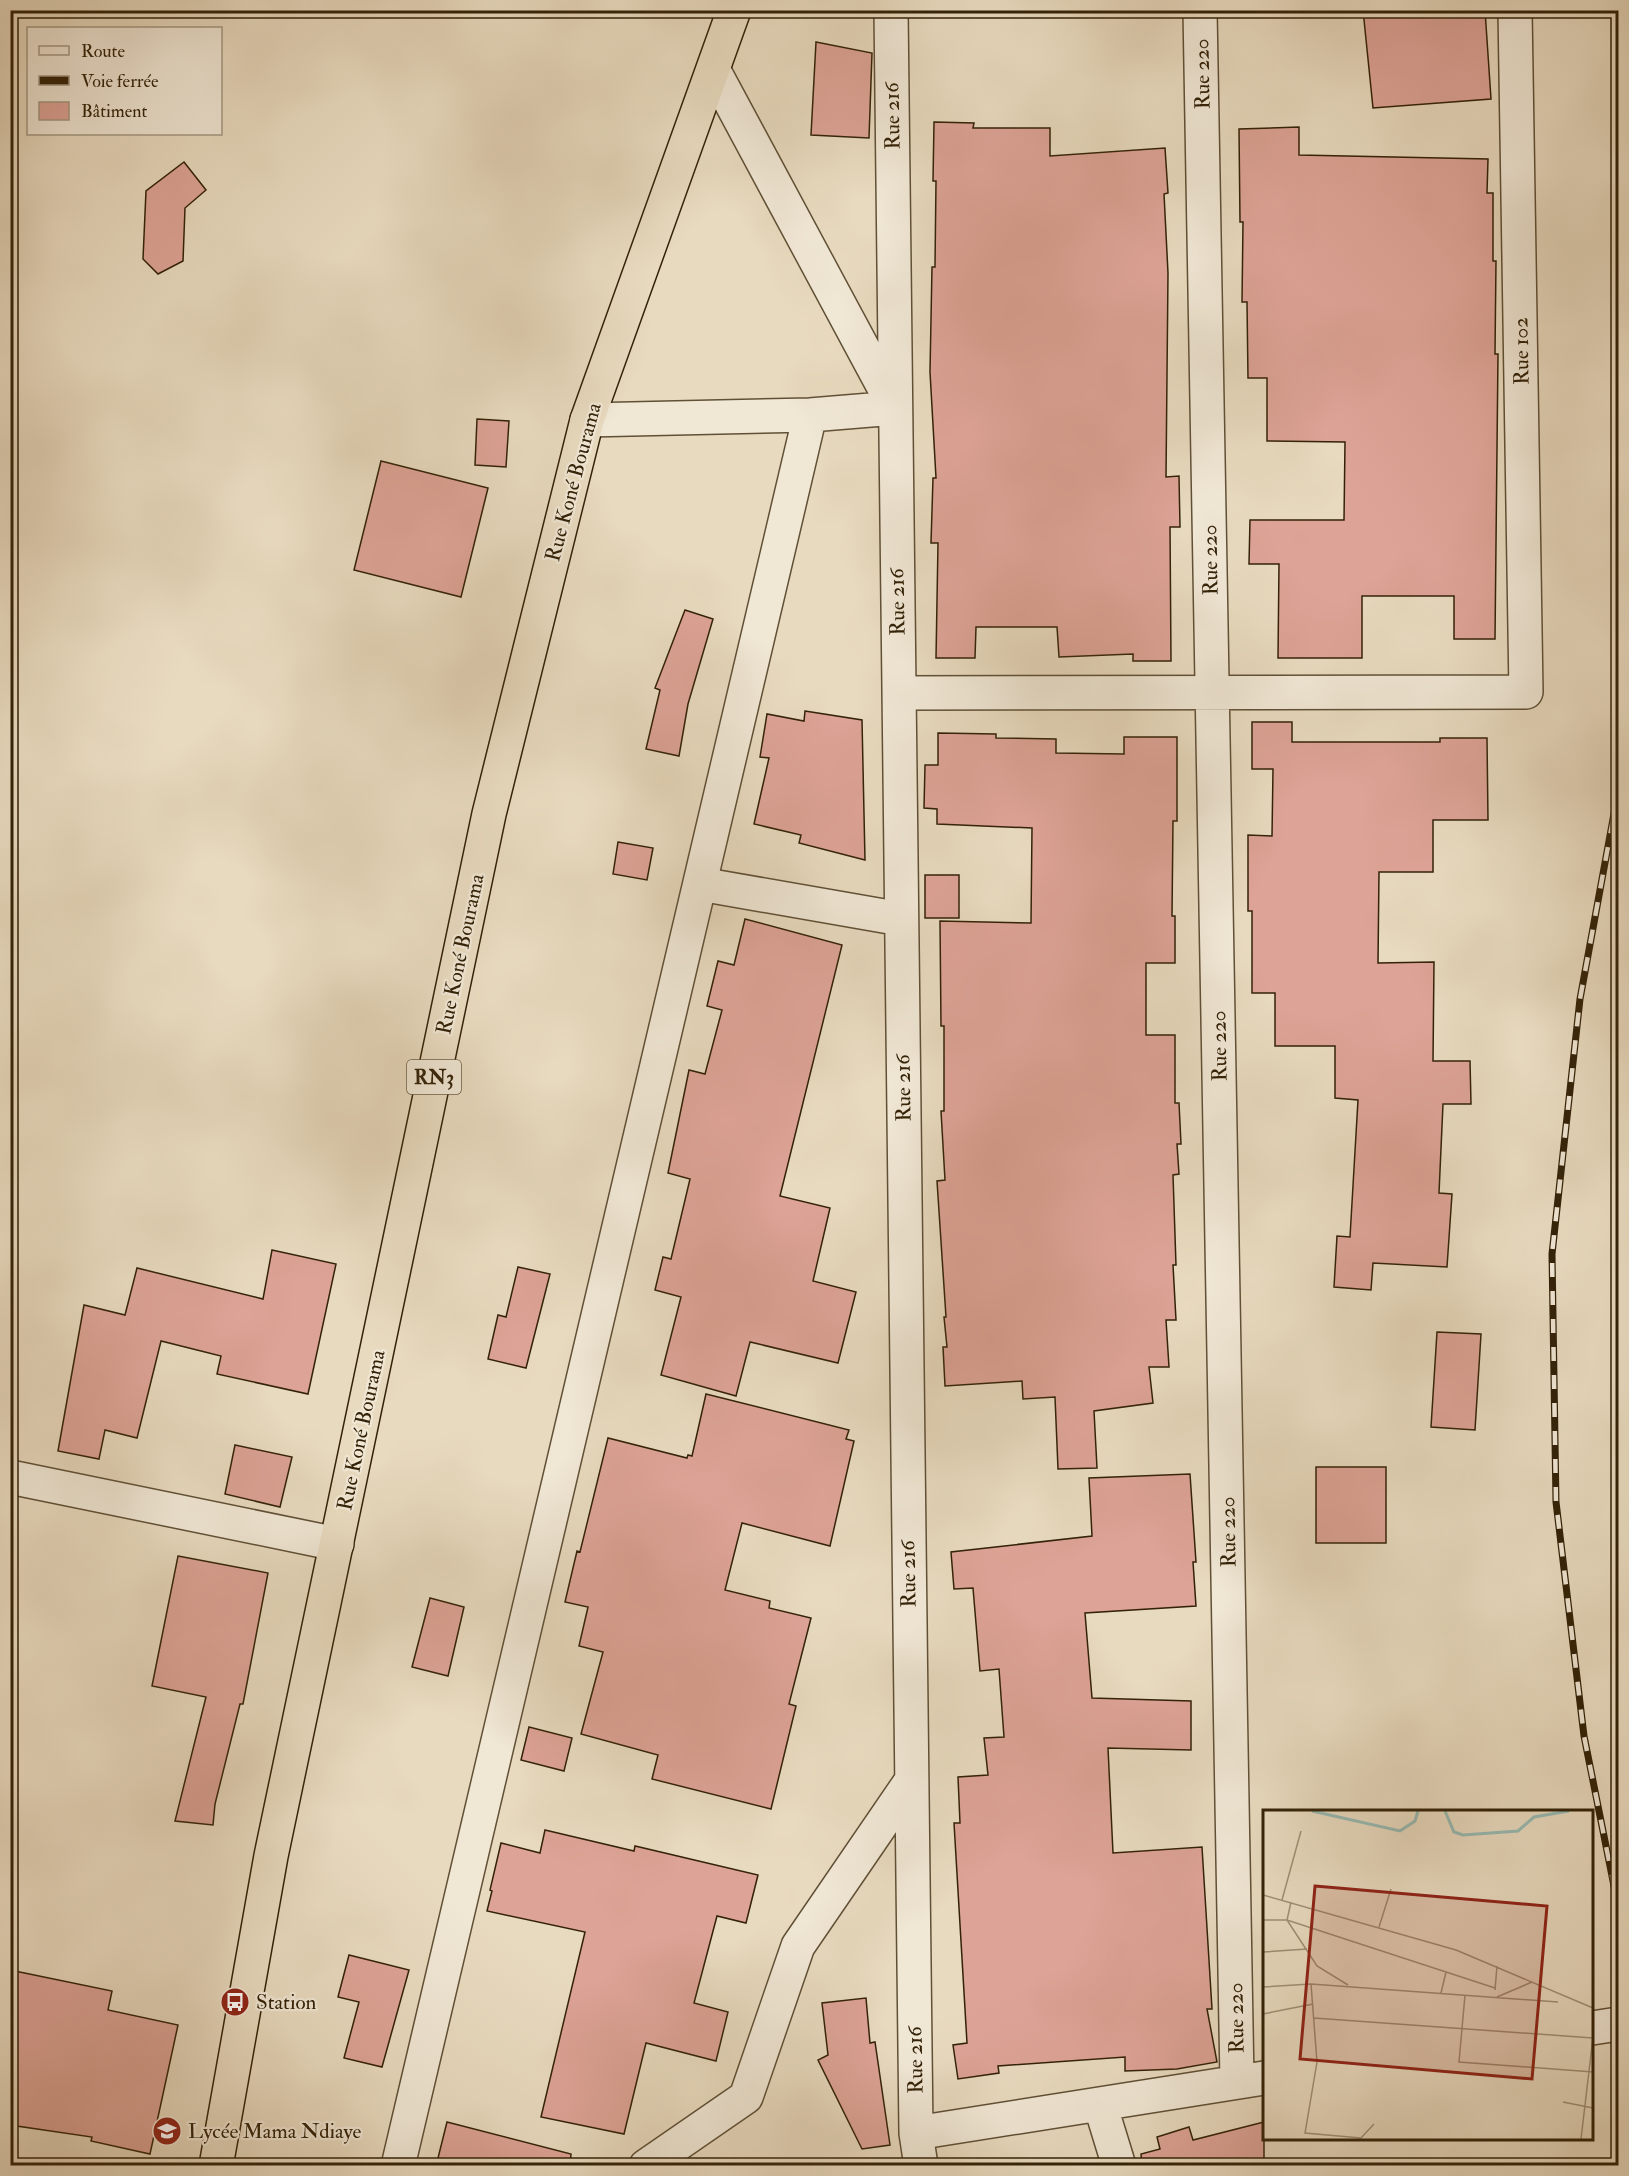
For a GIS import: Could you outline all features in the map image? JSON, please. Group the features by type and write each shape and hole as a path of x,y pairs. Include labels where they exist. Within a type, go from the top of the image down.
{"highway":[{"name":"Rue Koné Bourama","path":"216,2166 271,1856 489,814 587,420 734,10"}],"street":[{"name":"Rue 216","path":"891,10 911,1781 916,2133 921,2166"},
{"name":"Rue 220","path":"1200,10 1213,693 1251,2080"},
{"name":"Rue 102","path":"1213,693 1526,692 1515,10"},
{"path":"587,420 810,415 895,408 714,71"},
{"path":"398,2166 810,415"},
{"path":"898,693 1213,693"},
{"path":"700,885 901,919"},
{"path":"10,1477 337,1544"},
{"path":"646,2166 746,2097 798,1946 911,1781"},
{"path":"1593,2028 1618,2024"},
{"path":"916,2133 1251,2080"},
{"path":"1100,2104 1119,2166"}],"building":[{"path":"1363,10 1485,10 1491,99 1373,108"},
{"path":"816,42 872,53 869,138 811,135"},
{"path":"934,122 974,123 973,128 1050,128 1050,156 1165,148 1168,193 1164,194 1168,273 1166,477 1179,476 1180,527 1170,527 1171,661 1133,661 1133,654 1059,657 1057,627 976,627 975,658 936,658 938,543 931,543 933,478 936,478 930,372 932,267 935,267"},
{"path":"1299,127 1299,155 1488,159 1487,193 1493,193 1493,261 1496,261 1495,354 1498,354 1495,639 1454,639 1454,596 1362,596 1362,658 1278,658 1279,564 1249,564 1250,520 1344,520 1345,442 1267,441 1267,378 1248,378 1247,302 1242,302 1243,222 1240,222 1239,129"},
{"path":"184,162 206,190 185,208 183,261 158,274 143,259 146,191"},
{"path":"477,419 509,421 506,467 475,465"},
{"path":"381,461 488,488 461,597 354,570"},
{"path":"685,610 713,619 688,704 679,756 646,749 660,690 655,688"},
{"path":"805,711 862,720 865,860 799,843 801,835 754,824 769,758 760,757 767,714 804,721"},
{"path":"1252,722 1292,722 1292,742 1440,742 1440,738 1487,738 1488,820 1433,820 1433,872 1379,872 1378,963 1434,962 1433,1061 1470,1061 1471,1104 1443,1104 1439,1193 1452,1194 1447,1267 1373,1263 1371,1290 1334,1287 1337,1236 1350,1237 1358,1100 1335,1098 1335,1046 1275,1046 1275,993 1252,993 1252,911 1248,911 1248,835 1272,836 1273,769 1252,769"},
{"path":"938,733 996,734 996,738 1056,739 1056,753 1124,754 1124,737 1177,737 1177,821 1173,821 1172,916 1175,916 1175,963 1146,963 1146,1035 1175,1035 1175,1103 1179,1103 1181,1144 1177,1144 1179,1174 1173,1175 1176,1265 1173,1265 1176,1320 1166,1320 1169,1367 1149,1367 1153,1403 1094,1411 1097,1468 1058,1469 1055,1397 1023,1399 1022,1381 945,1386 943,1347 947,1347 944,1317 946,1317 937,1181 945,1180 941,1111 944,1111 944,1026 941,1026 940,921 1031,923 1032,828 937,824 937,809 924,808 925,765 938,765"},
{"path":"618,842 653,848 647,880 613,874"},
{"path":"925,875 959,875 959,918 925,918"},
{"path":"745,919 842,945 780,1196 830,1208 813,1281 856,1292 838,1363 750,1342 736,1396 661,1375 681,1297 655,1290 663,1257 671,1259 690,1179 668,1173 689,1070 705,1074 722,1010 707,1006 718,961 734,965"},
{"path":"272,1250 336,1264 308,1394 217,1374 221,1356 161,1341 137,1438 105,1430 99,1459 58,1451 84,1305 125,1315 137,1268 263,1299"},
{"path":"518,1267 550,1274 526,1368 488,1359 498,1315 506,1317"},
{"path":"1437,1332 1481,1334 1475,1430 1431,1427"},
{"path":"706,1394 849,1430 846,1439 854,1441 830,1546 742,1523 725,1590 770,1601 769,1608 811,1618 789,1704 796,1706 771,1809 652,1779 658,1755 581,1734 603,1652 579,1646 588,1607 565,1602 577,1551 580,1552 608,1438 687,1458 688,1455 692,1456"},
{"path":"235,1445 292,1457 280,1507 225,1494"},
{"path":"1316,1467 1386,1467 1386,1543 1316,1543"},
{"path":"1190,1474 1196,1562 1193,1562 1196,1606 1085,1613 1092,1698 1191,1701 1191,1750 1108,1748 1113,1853 1202,1847 1212,2009 1207,2009 1217,2062 1177,2069 1125,2071 1125,2057 998,2066 999,2073 958,2079 953,2045 967,2043 954,1823 960,1823 958,1777 988,1775 984,1738 1004,1737 999,1669 980,1671 973,1588 954,1589 951,1552 1092,1536 1089,1478"},
{"path":"178,1556 268,1573 243,1704 240,1704 215,1804 213,1825 175,1821 206,1697 152,1686"},
{"path":"430,1598 464,1607 448,1676 412,1667"},
{"path":"529,1727 572,1738 564,1771 521,1760"},
{"path":"545,1830 634,1851 635,1846 758,1875 746,1923 717,1916 694,2003 728,2012 716,2061 646,2043 624,2134 541,2117 585,1932 487,1911 501,1843 540,1853"},
{"path":"349,1955 409,1970 382,2067 344,2058 359,2002 338,1997"},
{"path":"10,1970 112,1991 108,2010 178,2025 150,2154 91,2141 92,2137 10,2125"},
{"path":"866,1998 870,2043 875,2042 890,2145 862,2149 818,2060 828,2055 822,2003"},
{"path":"447,2122 571,2154 570,2166 436,2166"},
{"path":"1263,2122 1264,2166 1142,2166 1141,2154 1160,2149 1157,2137 1189,2127 1193,2140"}],"railway":[{"path":"1618,792 1580,999 1552,1254 1556,1502 1584,1736 1618,1906"}],"place":[{"name":"Station","path":"235,2002"},
{"name":"Lycée Mama Ndiaye","path":"167,2131"}]}
